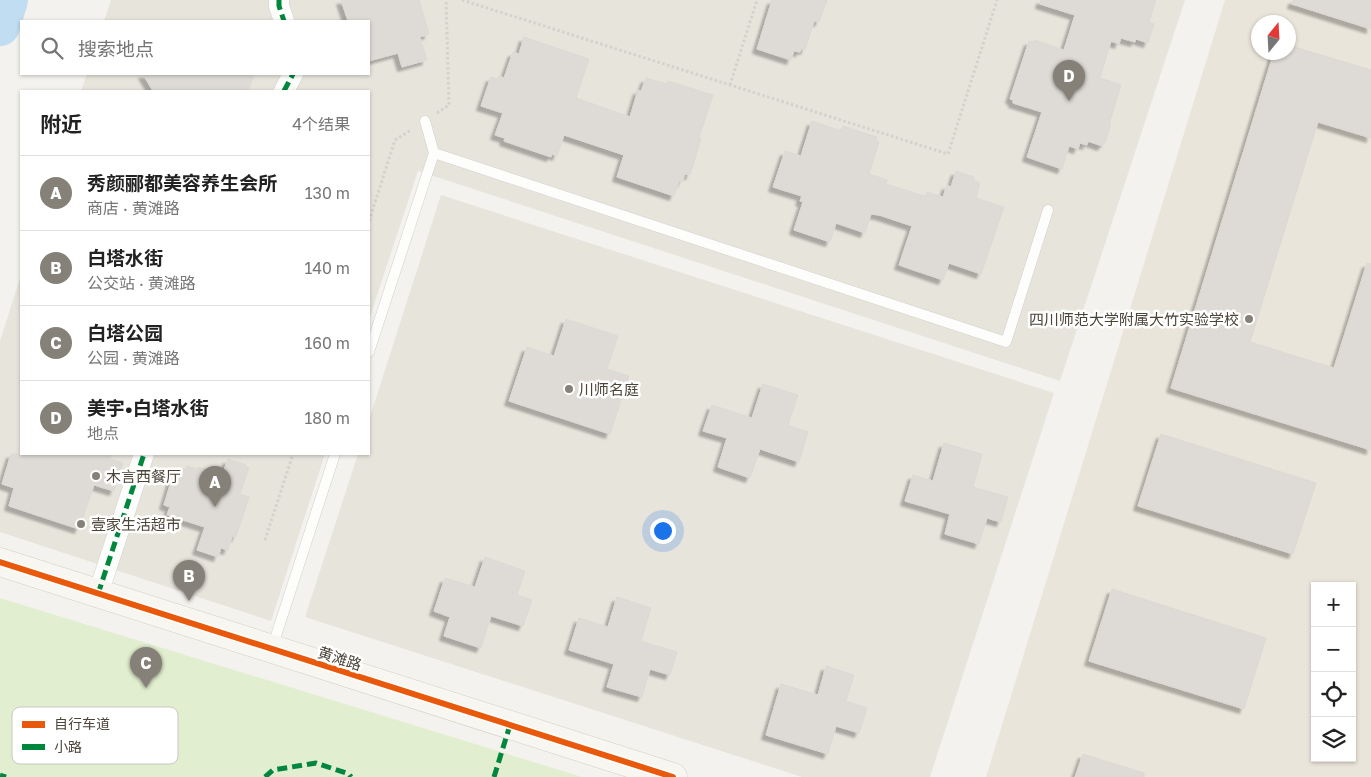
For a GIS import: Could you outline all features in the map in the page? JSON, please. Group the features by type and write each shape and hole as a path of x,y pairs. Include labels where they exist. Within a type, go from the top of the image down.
{"street":[{"path":"279,0 284,20"},
{"path":"285,90 292,75"},
{"path":"98,594 144,455"},
{"name":"黄滩路","path":"0,562 673,777"}],"lane":[{"path":"370,349 434,153 425,121"},
{"path":"434,153 1006,342 1048,210"},
{"path":"272,649 336,455"}],"path":[{"path":"370,219 396,140 449,105 446,0"},
{"path":"462,0 948,154 997,0"},
{"path":"730,85 757,0"},
{"path":"265,540 293,455"}],"shaded area":[{"path":"111,0 1185,0 1060,381 418,171 370,317 370,90 81,90 87,75 370,75 370,20 104,20"},
{"name":"四川师范大学附属大竹实验学校","path":"1225,0 1371,0 1371,777 986,777"},
{"name":"川师名庭","path":"441,195 1054,393 930,777 802,777 305,617 358,455 370,455 370,417"},
{"path":"20,278 20,455 325,455 271,621 0,532 0,341"}],"green space":[{"path":"0,598 582,777 0,777"}],"building":[{"path":"341,0 419,0 429,34 420,37 427,60 402,67 398,53 370,61 370,20 348,20"},
{"path":"772,0 827,0 819,22 814,21 805,50 801,49 800,52 794,51 791,60 757,49"},
{"path":"1041,0 1156,0 1149,22 1154,24 1148,43 1136,39 1135,42 1121,38 1119,44 1111,41 1100,78 1121,85 1105,143 1102,146 1088,141 1087,145 1080,143 1078,149 1069,146 1062,169 1027,157 1042,112 1013,103 1013,100 1010,99 1029,41 1033,42 1034,40 1064,50 1075,15 1040,4"},
{"path":"1293,0 1371,0 1371,29 1292,4"},
{"path":"524,37 589,59 576,98 630,117 638,90 641,91 646,78 667,84 668,81 713,95 699,138 701,139 690,175 685,174 682,182 679,181 674,196 617,177 624,155 564,135 557,156 552,154 551,157 504,141 505,138 495,135 503,113 481,106 491,77 498,79 499,76 504,78 513,52 519,54"},
{"path":"1296,47 1371,70 1371,138 1318,122 1250,342 1334,368 1367,263 1371,264 1371,450 1171,388 1272,60 1296,60"},
{"path":"144,75 254,75 248,90 152,90"},
{"path":"812,121 841,131 843,126 877,137 876,141 879,142 869,174 887,180 886,184 921,195 926,196 927,192 943,197 947,185 951,187 956,171 974,177 973,180 980,183 976,198 1004,207 981,274 949,263 943,280 899,265 912,226 879,215 871,214 865,233 836,223 830,242 794,230 803,202 800,201 802,196 773,187 785,151 801,156"},
{"name":"川师名庭","path":"566,319 618,336 607,369 629,376 610,434 509,401 527,347 554,356"},
{"path":"763,384 798,395 788,425 808,432 799,462 760,449 750,478 718,467 727,438 703,431 712,405 752,418"},
{"path":"1161,434 1316,483 1293,554 1138,506"},
{"path":"944,443 982,454 973,487 1008,497 1001,522 987,518 979,544 945,534 950,514 905,501 913,475 933,481"},
{"path":"11,454 112,455 110,459 123,463 114,491 94,485 79,529 9,506 14,488 2,484"},
{"path":"228,459 246,465 249,468 240,494 249,497 236,537 232,536 228,550 221,548 218,557 197,550 205,527 167,515 170,507 164,505 175,468 186,470 187,466 197,469 198,467 222,475"},
{"path":"485,557 525,571 517,595 532,600 523,626 491,616 481,648 444,636 450,617 434,611 445,578 475,587"},
{"path":"1112,589 1266,638 1244,709 1089,661"},
{"path":"617,597 651,608 641,641 677,652 670,675 650,669 642,697 607,687 614,664 569,650 579,618 608,627"},
{"path":"826,666 854,675 846,701 867,708 859,733 836,726 828,754 766,735 781,684 818,695"},
{"path":"1083,754 1144,773 1144,777 1075,777"}],"waterway":[{"path":"0,26 8,0"}],"marked path":[{"path":"279,0 284,20"},
{"path":"285,90 292,75"},
{"path":"98,594 144,455"},
{"path":"494,777 510,725"},
{"path":"265,777 273,770 316,763 349,774 351,777"},
{"path":"0,775 6,777"}],"cycle path":[{"path":"0,562 673,777"}],"place":[{"name":"美宇•白塔水街","path":"1069,101"},
{"name":"四川师范大学附属大竹实验学校","path":"1249,319"},
{"name":"川师名庭","path":"569,389"},
{"name":"木言西餐厅","path":"96,476"},
{"name":"秀颜郦都美容养生会所","path":"215,507"},
{"name":"壹家生活超市","path":"81,524"},
{"name":"白塔水街","path":"189,601"},
{"name":"白塔公园","path":"146,688"}]}
